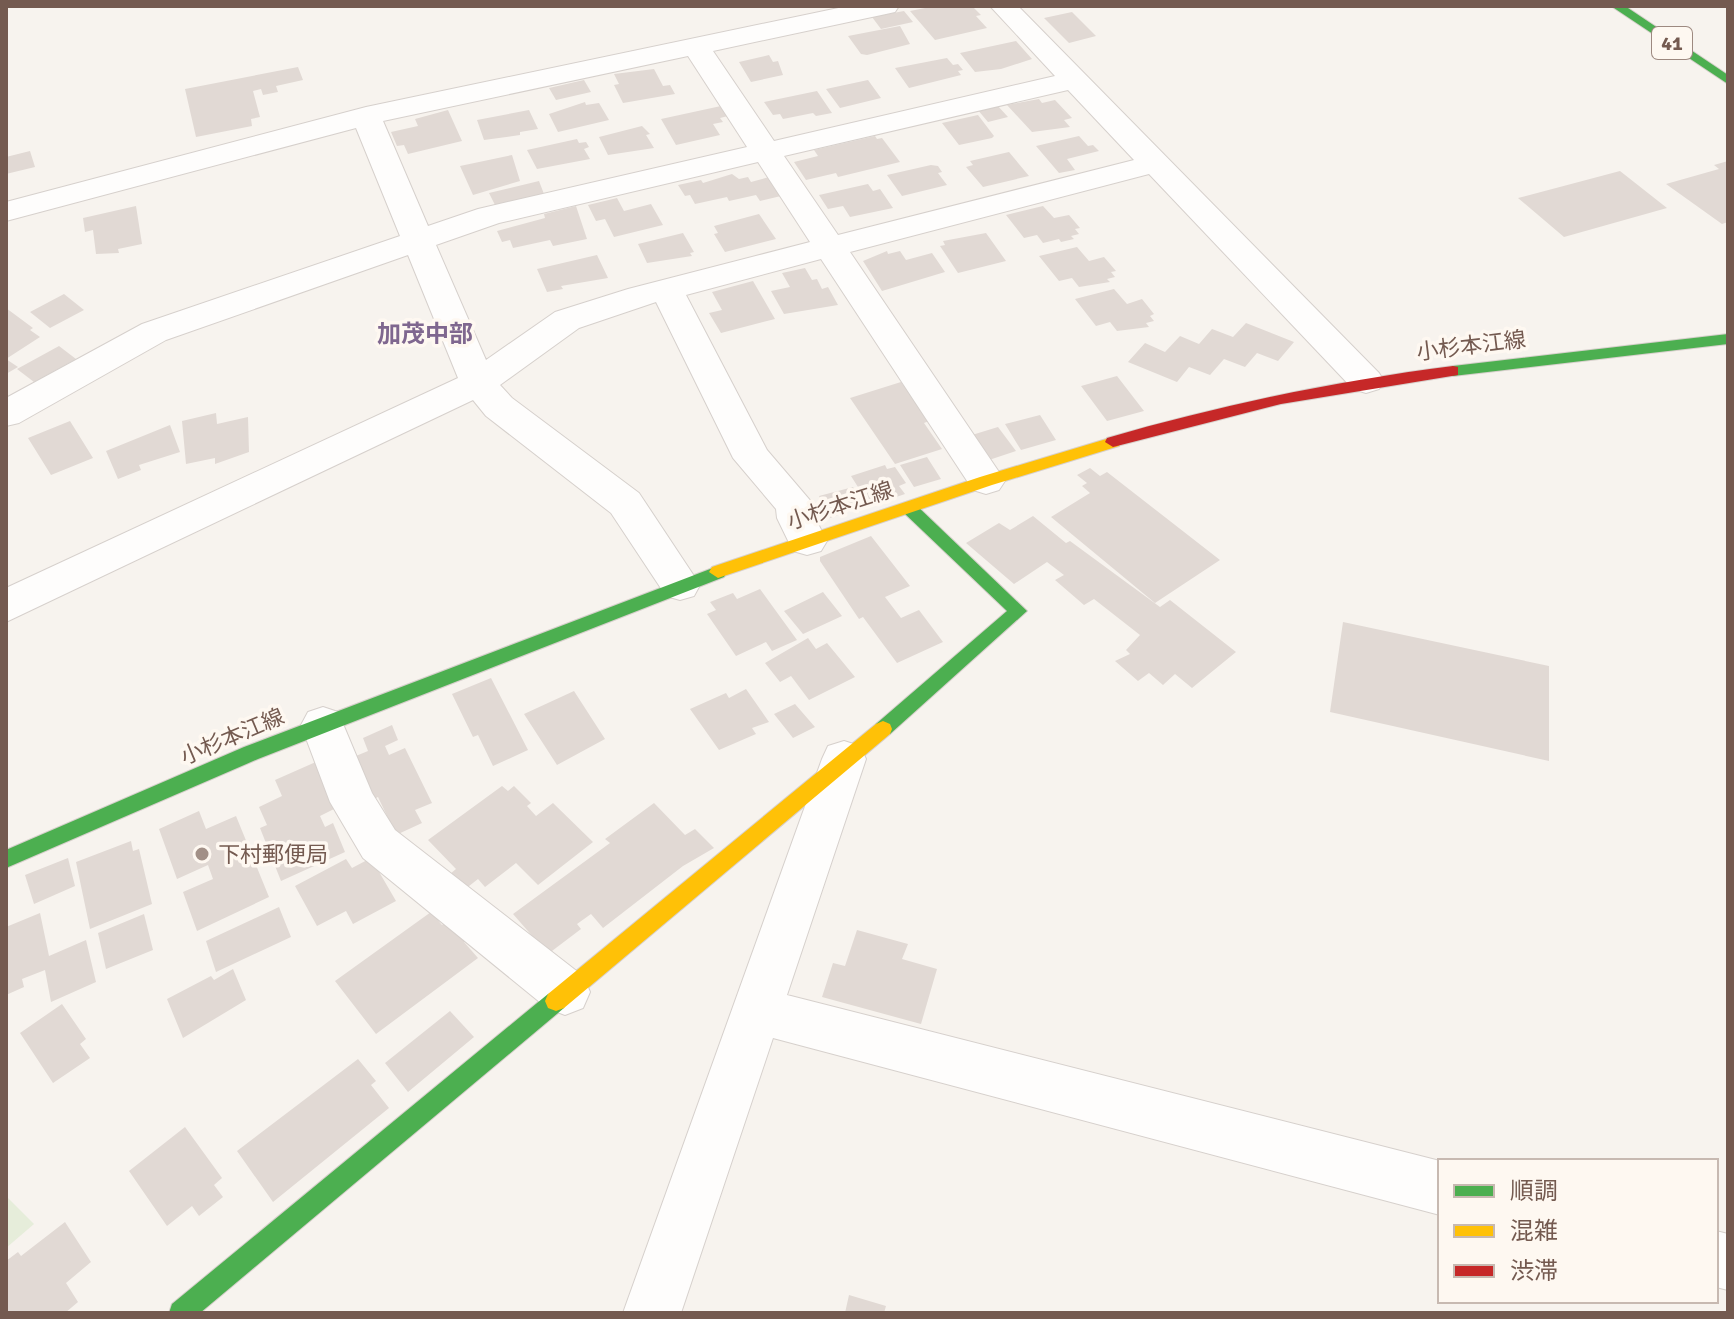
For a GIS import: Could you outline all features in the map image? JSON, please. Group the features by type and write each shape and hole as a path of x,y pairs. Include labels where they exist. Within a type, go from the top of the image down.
{"main road":[{"name":"41","path":"1617,6 1728,80"},
{"name":"小杉本江線","path":"6,859 323,725 680,585 986,481 1186,420 1366,381 1728,339"},
{"path":"181,1313 962,663 1018,611 909,508"}],"street":[{"path":"6,212 366,116 886,6"},
{"path":"1003,6 1366,381"},
{"path":"696,47 986,481"},
{"path":"6,414 154,332 489,216 1073,80"},
{"path":"366,116 478,383 499,407 625,503 680,585"},
{"path":"6,606 478,383 567,320 666,289 1153,164"},
{"path":"666,289 752,458 795,505 796,518 807,541"},
{"path":"323,725 353,802 379,844 565,992"},
{"path":"652,1313 844,759"},
{"path":"758,1011 1438,1187"}],"green space":[{"path":"6,1196 34,1224 6,1248"}],"building":[{"path":"935,6 972,6 987,28 935,40 910,11"},
{"path":"904,11 913,22 881,29 872,17"},
{"path":"1072,12 1096,36 1069,43 1044,18"},
{"path":"900,26 910,44 867,55 861,54 848,36"},
{"path":"1016,41 1032,59 1001,69 975,72 960,53"},
{"path":"769,55 773,62 778,61 783,75 751,82 739,62"},
{"path":"947,58 963,70 958,71 961,75 909,88 895,68"},
{"path":"298,67 303,80 276,86 278,92 263,95 261,89 253,91 260,117 251,119 252,126 196,137 185,89"},
{"path":"654,69 663,86 670,85 675,94 623,103 614,85 619,84 614,74"},
{"path":"584,80 591,92 556,100 549,88"},
{"path":"868,80 881,98 840,108 826,89"},
{"path":"817,91 832,113 783,119 780,114 773,115 764,102"},
{"path":"1039,99 1042,103 1055,100 1072,118 1064,120 1070,127 1032,132 1007,105"},
{"path":"585,102 586,105 599,103 609,120 558,132 549,114"},
{"path":"997,105 1008,117 988,122 977,109"},
{"path":"721,106 728,116 720,118 723,122 713,124 720,135 676,145 661,119"},
{"path":"448,110 462,141 408,154 404,145 397,146 391,132 418,126 415,119"},
{"path":"529,110 538,129 484,140 477,120"},
{"path":"978,115 994,136 992,138 959,145 942,123"},
{"path":"642,126 650,134 646,135 654,148 608,155 599,137"},
{"path":"875,136 882,138 900,162 838,177 836,173 806,180 794,162 818,156 814,150"},
{"path":"1079,136 1088,146 1093,145 1099,151 1067,159 1075,170 1059,173 1036,146"},
{"path":"577,139 579,143 586,142 589,147 584,149 590,159 537,169 527,150"},
{"path":"30,151 35,167 6,174 6,157"},
{"path":"1009,152 1029,176 983,187 966,167 973,165 970,161"},
{"path":"512,155 520,181 473,195 460,166"},
{"path":"1728,161 1728,222 1722,224 1666,184 1719,169 1714,165"},
{"path":"938,166 942,172 938,173 947,185 902,196 887,175"},
{"path":"1620,171 1667,208 1564,237 1518,198"},
{"path":"732,174 739,179 748,177 751,182 769,177 781,196 760,201 756,195 729,201 727,197 695,204 678,185 701,180 703,183"},
{"path":"539,181 544,194 495,205 489,193"},
{"path":"868,184 873,191 880,189 893,208 850,217 843,206 828,209 819,195"},
{"path":"617,198 624,211 651,204 663,225 614,237 605,219 596,221 588,205"},
{"path":"136,206 142,244 118,249 119,253 96,254 93,230 85,232 83,218"},
{"path":"576,206 587,239 553,246 550,240 513,248 510,240 502,242 497,231 545,218 544,214"},
{"path":"1043,206 1054,218 1069,215 1080,228 1075,229 1079,234 1071,236 1074,239 1043,243 1037,235 1024,238 1006,215"},
{"path":"759,214 776,239 725,252 714,234 718,233 714,226"},
{"path":"683,233 694,252 690,253 692,256 647,263 638,244"},
{"path":"986,233 1006,261 958,273 940,246 945,245 943,241"},
{"path":"1077,247 1089,261 1104,257 1116,271 1111,272 1115,277 1107,279 1110,282 1079,287 1072,278 1059,281 1039,256"},
{"path":"887,251 888,254 900,251 906,260 932,253 945,272 882,291 863,261"},
{"path":"597,255 608,278 561,286 563,289 547,292 537,269"},
{"path":"805,268 812,280 817,279 822,289 828,287 838,305 784,314 771,291 790,287 782,273"},
{"path":"753,281 775,319 721,333 709,313 722,310 712,292"},
{"path":"1114,289 1127,304 1142,299 1154,314 1150,316 1154,321 1146,323 1149,327 1117,331 1110,322 1096,326 1075,299"},
{"path":"64,294 84,310 50,328 30,312"},
{"path":"6,308 40,337 6,359"},
{"path":"1246,323 1294,342 1278,361 1257,353 1245,367 1224,359 1210,375 1189,367 1177,382 1128,362 1145,343 1165,352 1180,336 1199,344 1212,329 1233,337"},
{"path":"59,346 76,359 34,382 17,369"},
{"path":"6,359 18,367 6,374"},
{"path":"1117,376 1144,411 1107,421 1081,386"},
{"path":"901,382 929,421 924,423 942,449 895,464 850,398"},
{"path":"216,413 217,424 248,417 249,452 215,464 215,458 186,464 182,421"},
{"path":"1040,415 1056,440 1021,450 1005,424"},
{"path":"70,421 93,458 51,475 28,438"},
{"path":"170,425 180,452 139,465 141,470 118,479 106,451"},
{"path":"998,427 1016,451 989,460 972,435"},
{"path":"927,457 941,479 914,487 900,465"},
{"path":"885,465 887,469 895,467 906,483 899,486 905,494 870,506 851,476"},
{"path":"1090,468 1100,476 1107,472 1220,560 1155,603 1051,517 1090,493 1082,486 1087,483 1077,475"},
{"path":"853,487 864,506 813,524 812,505 822,502 819,496"},
{"path":"1033,516 1066,543 1070,541 1160,607 1170,600 1236,652 1192,688 1175,674 1163,685 1149,673 1138,681 1115,661 1130,654 1126,650 1140,635 1094,599 1084,605 1055,580 1064,575 1047,562 1014,584 966,543 999,523 1010,530"},
{"path":"871,536 910,586 885,597 901,618 919,610 943,642 897,663 863,617 859,619 820,561 820,557"},
{"path":"760,589 797,640 772,651 766,642 736,656 707,614 716,610 710,602 733,593 737,599"},
{"path":"823,592 842,616 803,634 784,611"},
{"path":"1343,622 1549,666 1549,761 1330,712"},
{"path":"808,638 816,649 827,643 855,677 809,700 791,676 780,682 765,663"},
{"path":"491,678 528,750 493,766 478,735 473,737 452,694"},
{"path":"746,689 769,722 752,728 756,734 719,750 690,709 726,693 729,698"},
{"path":"574,691 605,739 557,765 524,714"},
{"path":"795,704 815,727 793,738 774,714"},
{"path":"392,725 398,740 385,746 389,755 405,748 432,803 415,810 422,823 396,835 378,797 370,801 351,758 368,751 363,738"},
{"path":"318,761 338,807 320,816 325,827 333,823 345,852 281,881 260,828 267,825 259,807 282,796 275,780"},
{"path":"502,786 508,791 514,786 531,803 527,806 536,816 553,803 593,842 538,885 516,863 485,887 478,879 464,890 450,874 456,869 428,840"},
{"path":"654,803 685,835 695,829 714,848 683,866 603,928 591,914 577,924 581,929 548,954 513,914 610,843 605,839"},
{"path":"199,811 206,829 236,816 269,897 197,931 183,892 213,879 208,865 177,879 159,829"},
{"path":"131,841 133,851 139,849 152,904 90,929 76,862"},
{"path":"68,858 75,886 34,904 25,875"},
{"path":"371,858 396,901 353,924 346,911 317,926 295,886 346,859 352,868"},
{"path":"279,907 291,937 216,972 206,941"},
{"path":"431,912 442,925 453,917 471,937 464,942 478,958 376,1034 335,981"},
{"path":"40,913 49,956 86,940 96,982 51,1002 45,970 22,979 24,987 6,995 6,927"},
{"path":"144,914 153,950 106,969 98,933"},
{"path":"857,930 908,944 902,959 937,969 921,1024 822,997 833,963 845,966"},
{"path":"233,969 246,1000 183,1038 167,999 211,976 214,980"},
{"path":"62,1004 86,1039 80,1044 90,1058 53,1083 20,1033"},
{"path":"450,1011 474,1037 408,1092 385,1063"},
{"path":"358,1059 376,1081 371,1085 389,1108 273,1202 237,1151"},
{"path":"185,1127 222,1178 214,1185 223,1197 199,1216 192,1206 167,1226 129,1171"},
{"path":"65,1222 91,1262 66,1283 78,1302 65,1313 6,1313 6,1261 18,1252 21,1256"},
{"path":"849,1295 886,1306 884,1313 845,1313"}],"traffic: fast":[{"path":"1617,6 1728,80"},
{"path":"1453,371 1728,339"},
{"path":"883,729 1018,611 909,508"},
{"path":"6,859 251,753 718,572"},
{"path":"181,1313 556,1001"}],"traffic: slow":[{"path":"718,572 986,481 1113,442"},
{"path":"556,1001 883,729"}],"traffic: jam":[{"path":"1113,442 1197,418 1281,399 1453,371"}],"place":[{"name":"下村郵便局","path":"202,854"}],"district":[{"name":"加茂中部","path":"425,334"}]}
